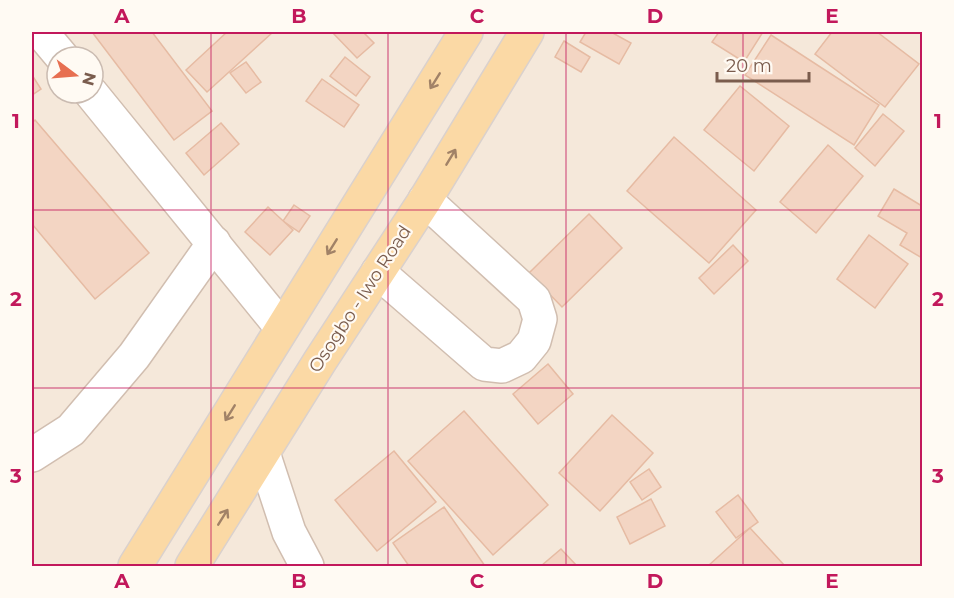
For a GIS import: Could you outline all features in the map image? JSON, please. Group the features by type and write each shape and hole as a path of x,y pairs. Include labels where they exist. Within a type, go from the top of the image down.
{"main road":[{"path":"135,567 466,32"},
{"name":"Osogbo - Iwo Road","path":"192,567 320,361 425,200 527,32"}],"street":[{"path":"41,32 52,45"},
{"path":"101,105 282,328"},
{"path":"378,272 484,364 502,366 521,357 534,341 540,319 534,300 425,200"},
{"path":"32,455 71,430 134,356 214,243"},
{"path":"263,453 289,532 307,567"}],"shaded area":[{"path":"32,32 922,32 922,566 32,566"}],"building":[{"path":"92,32 152,32 212,111 174,140 105,49 105,45 102,45"},
{"path":"227,32 273,32 207,92 186,70"},
{"path":"332,32 363,32 374,43 357,58"},
{"path":"586,32 611,32 631,43 619,64 580,42"},
{"path":"719,32 763,32 744,62 712,42"},
{"path":"832,32 877,32 919,64 885,107 815,54"},
{"path":"771,35 879,105 854,145 745,75"},
{"path":"564,41 590,57 581,72 555,57"},
{"path":"345,57 370,77 356,96 330,76"},
{"path":"246,62 261,82 246,93 230,73"},
{"path":"32,75 41,89 32,95"},
{"path":"322,79 359,105 344,127 306,101"},
{"path":"740,86 789,126 754,171 704,130"},
{"path":"883,114 904,131 875,166 855,148"},
{"path":"35,120 149,253 95,299 32,224 32,123"},
{"path":"221,123 239,144 204,175 186,153"},
{"path":"674,137 756,210 709,263 627,191"},
{"path":"828,145 863,176 816,233 780,202"},
{"path":"894,189 922,206 922,258 900,245 907,233 878,216"},
{"path":"294,205 310,216 299,232 283,221"},
{"path":"268,207 293,230 270,255 245,232"},
{"path":"589,214 622,248 562,307 529,273"},
{"path":"869,235 908,264 875,308 837,279"},
{"path":"733,245 748,261 714,294 699,278"},
{"path":"548,364 573,394 538,424 513,394"},
{"path":"464,411 548,505 493,555 408,461"},
{"path":"612,415 653,453 600,511 559,473"},
{"path":"394,451 436,502 377,551 335,500"},
{"path":"649,469 661,487 642,500 630,482"},
{"path":"738,495 758,522 736,538 716,512"},
{"path":"651,499 665,526 630,544 617,517"},
{"path":"444,507 485,566 409,566 393,543"},
{"path":"750,528 785,566 708,566"},
{"path":"561,549 577,566 541,566"}]}
